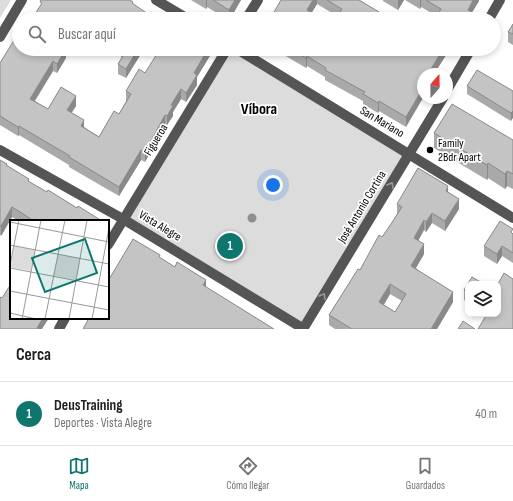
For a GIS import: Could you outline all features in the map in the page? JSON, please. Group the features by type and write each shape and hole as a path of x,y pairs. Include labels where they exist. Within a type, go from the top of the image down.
{"street":[{"path":"15,12 22,0"},
{"path":"156,0 176,12"},
{"path":"250,12 258,0"},
{"path":"493,12 500,0"},
{"path":"0,36 12,16"},
{"name":"Figueroa","path":"109,243 223,56"},
{"name":"San Mariano","path":"249,56 513,218"},
{"path":"453,80 467,56"},
{"name":"José Antonio Cortina","path":"303,329 410,154 439,104"},
{"name":"Vista Alegre","path":"0,150 123,219 303,329"},
{"path":"59,329 64,319"}],"shaded area":[{"path":"0,0 11,0 0,18"},
{"path":"223,56 249,56 410,154 303,329 123,219"}],"building":[{"path":"41,0 130,0 145,12 36,12 42,3 40,2"},
{"path":"213,0 235,0 229,10"},
{"path":"281,0 313,0 307,10 310,12 274,12"},
{"path":"327,0 359,0 379,12 340,12 342,9"},
{"path":"426,0 473,0 468,10 472,12 439,12 441,9"},
{"path":"513,24 513,34 508,32"},
{"path":"12,43 12,56 62,56 57,64 53,61 30,99 48,109 61,87 76,96 67,110 84,120 81,126 99,137 114,111 119,114 131,94 126,91 139,69 145,73 156,56 204,56 194,73 197,75 186,93 181,89 171,105 173,106 167,116 165,115 145,152 141,150 119,187 69,157 70,156 0,116 0,63"},
{"path":"123,56 134,56 126,69 118,64"},
{"path":"307,56 439,56 432,68 417,68 417,98 406,117 379,101 378,103 363,94 365,92 325,70 326,68"},
{"path":"477,70 513,91 513,111 511,113 467,86"},
{"path":"452,104 513,140 513,174 507,171 505,174 488,163 487,165 434,133"},
{"path":"0,160 29,179 28,181 47,192 48,190 77,208 78,206 100,220 30,220 31,219 12,207 0,226"},
{"path":"418,168 448,186 446,191 459,199 445,221 432,213 426,222 424,220 414,238 424,244 411,266 453,292 431,329 352,329 329,315 358,269 360,270 379,235 382,237 402,207 397,204","holes":["390,284 406,294 395,312 379,302"]},
{"path":"500,221 513,229 511,232 513,234 513,253 502,246 497,254 484,246"},
{"path":"133,239 160,255 159,257 175,267 177,262 206,280 203,285 274,329 83,329 88,319 109,319 109,279"},
{"path":"504,273 513,279 513,329 478,329 485,317 501,317 501,281 500,281"},
{"path":"472,277 479,281 470,281"},
{"path":"10,286 10,319 42,319 37,328 39,329 0,329 0,297 2,298"},
{"path":"463,321 475,329 458,329"}],"place":[{"name":"Family 2Bdr Apart","path":"430,150"},
{"name":"DeusTraining","path":"230,246"}],"district":[{"name":"Víbora","path":"259,109"}]}
